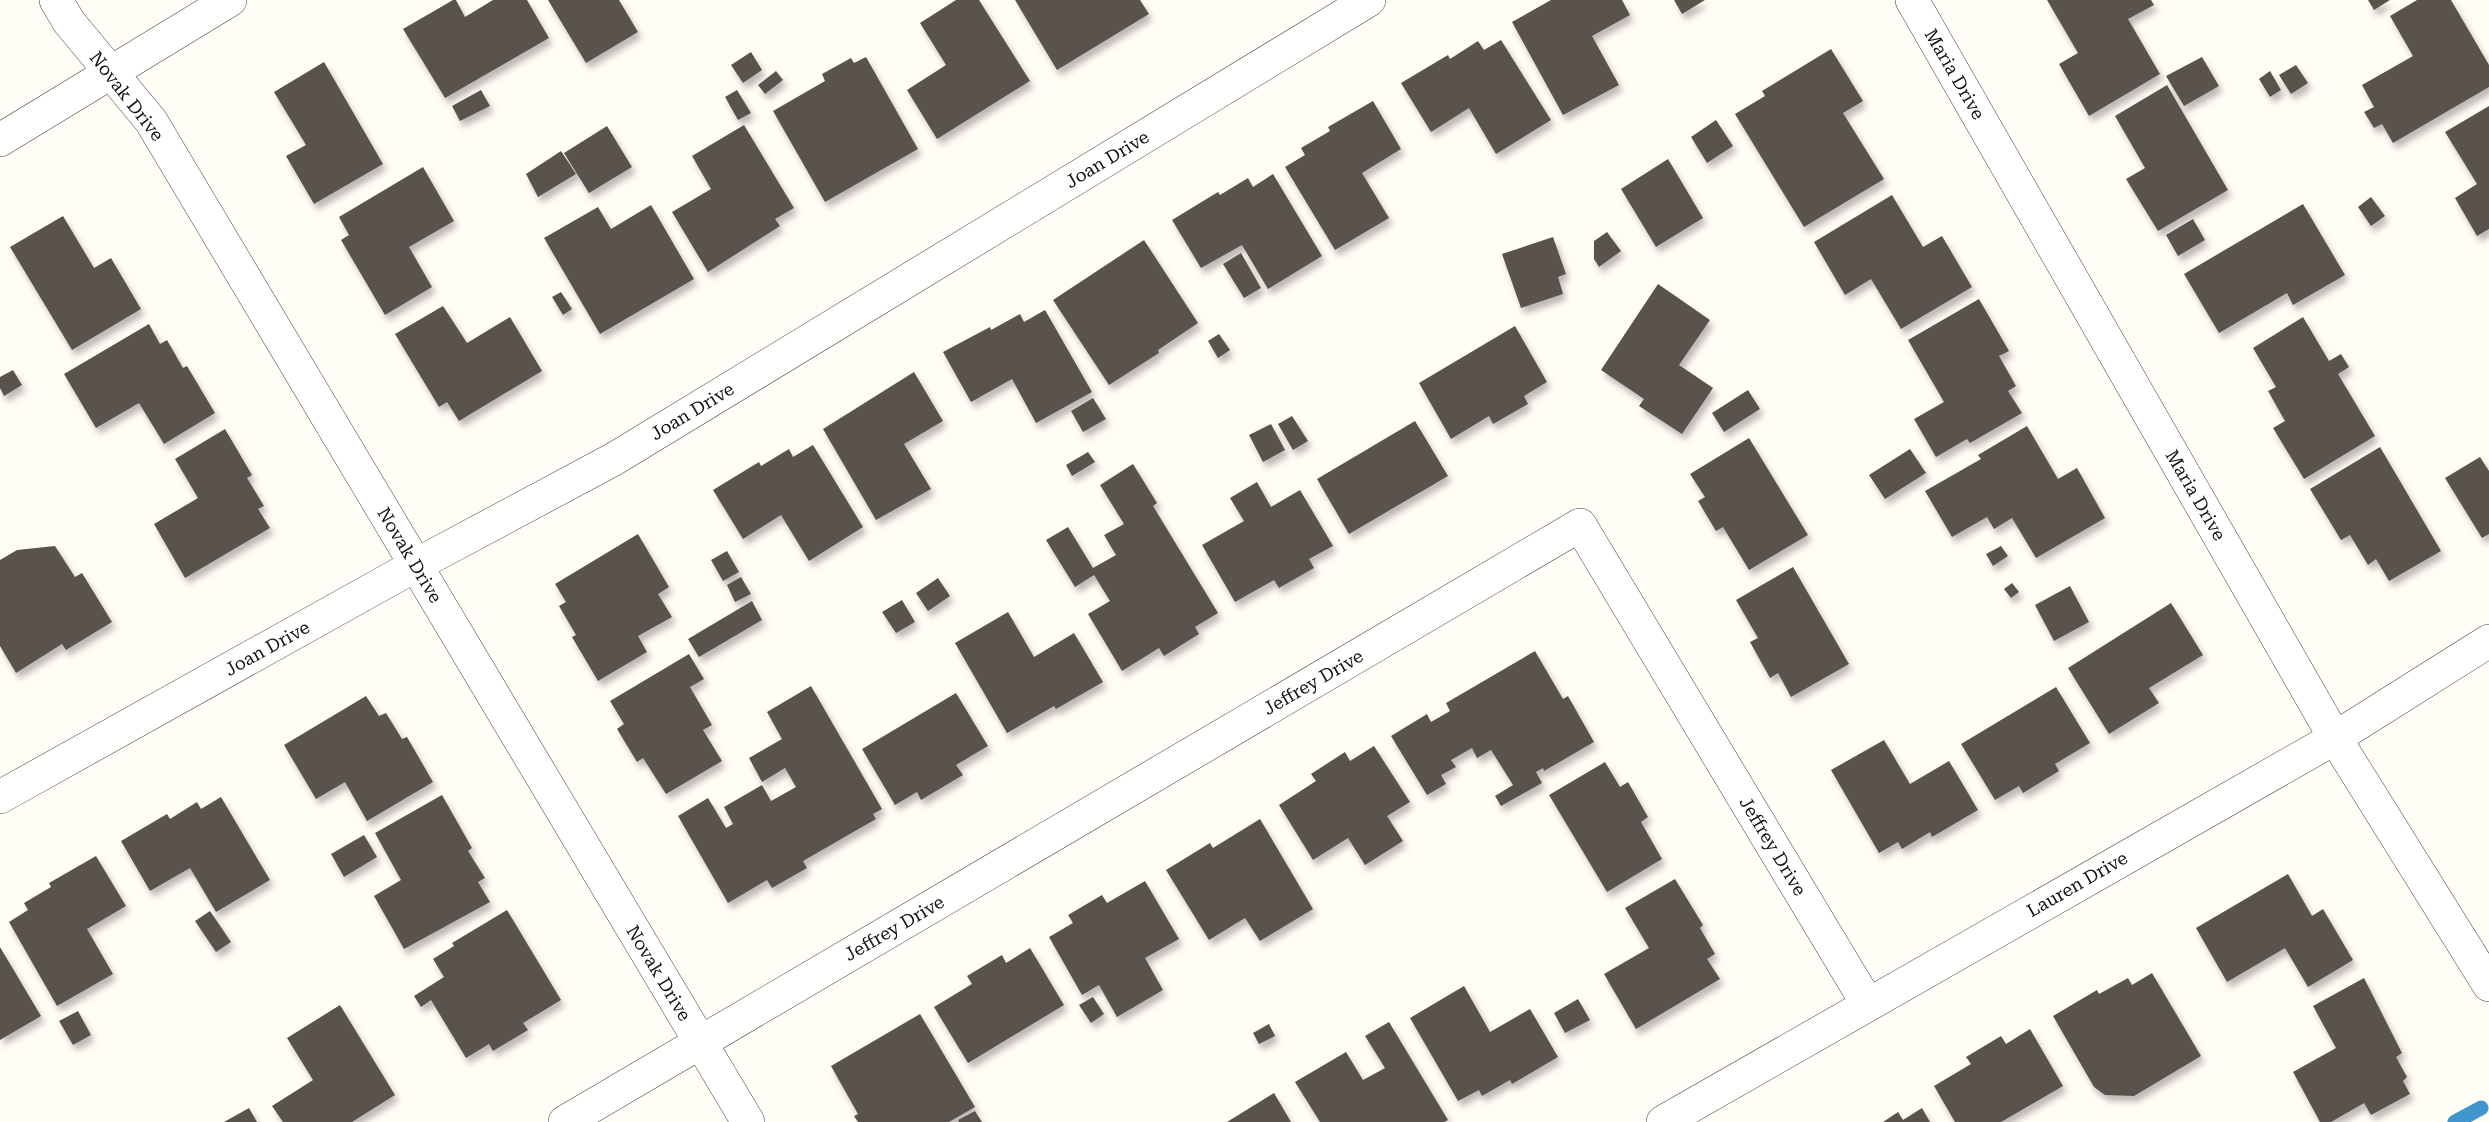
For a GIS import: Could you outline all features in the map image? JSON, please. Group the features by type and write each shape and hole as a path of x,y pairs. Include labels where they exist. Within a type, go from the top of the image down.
{"street":[{"name":"Novak Drive","path":"56,0 69,22 151,122 748,1122"},
{"path":"0,140 109,71 230,0"},
{"name":"Joan Drive","path":"0,797 416,565 614,459 1369,0"},
{"name":"Maria Drive","path":"1912,0 2335,738 2489,985"},
{"name":"Jeffrey Drive","path":"565,1122 1580,525 1867,1003"},
{"name":"Lauren Drive","path":"1663,1122 1867,1003 2335,738 2489,641"}],"building":[{"path":"456,0 465,17 493,0 527,0 549,38 445,98 403,29"},
{"path":"548,0 619,0 638,32 586,63"},
{"path":"956,0 979,0 1030,81 937,139 907,90 946,65 920,23"},
{"path":"1015,0 1140,0 1149,14 1057,70"},
{"path":"1551,0 1622,0 1630,15 1592,36 1619,85 1563,115 1512,22"},
{"path":"1674,0 1705,0 1682,14"},
{"path":"2047,0 2151,0 2154,5 2128,19 2160,74 2089,116 2059,64 2078,53"},
{"path":"2368,0 2390,0 2374,10"},
{"path":"2417,0 2451,0 2489,65 2489,87 2393,143 2382,124 2374,128 2364,112 2374,107 2362,85 2413,56 2390,16"},
{"path":"1501,40 1551,120 1496,154 1469,108 1431,132 1401,83 1448,55 1450,59 1478,41 1484,50"},
{"path":"1831,49 1863,101 1843,113 1884,179 1804,227 1735,114 1765,96 1762,91"},
{"path":"751,52 762,70 743,83 731,65"},
{"path":"866,57 918,149 825,202 773,111 825,81 822,74 851,58 854,63"},
{"path":"2202,57 2219,86 2184,106 2166,76"},
{"path":"324,62 383,164 314,204 286,156 306,145 274,92"},
{"path":"2296,65 2308,83 2291,94 2279,75"},
{"path":"776,71 783,80 765,94 758,85"},
{"path":"2270,71 2281,90 2270,97 2259,79"},
{"path":"2167,85 2228,190 2158,231 2126,179 2145,168 2115,116"},
{"path":"481,90 490,106 460,121 452,106"},
{"path":"737,90 751,113 738,120 725,97"},
{"path":"1373,101 1401,149 1362,173 1389,218 1335,250 1285,167 1305,155 1301,148 1330,131 1328,127"},
{"path":"2489,106 2489,229 2477,236 2455,198 2477,184 2445,132"},
{"path":"1716,120 1733,146 1707,163 1691,137"},
{"path":"744,125 794,208 775,219 780,226 708,272 672,212 711,189 692,156"},
{"path":"607,126 632,167 589,193 564,153"},
{"path":"561,151 576,174 538,197 526,174"},
{"path":"1668,159 1703,218 1656,247 1621,189"},
{"path":"423,167 454,221 409,247 432,287 385,315 341,240 349,235 339,217"},
{"path":"1273,174 1322,256 1268,289 1242,245 1201,268 1172,220 1218,192 1220,195 1248,178 1253,187"},
{"path":"1892,195 1923,247 1942,236 1972,287 1901,329 1871,279 1845,295 1814,242"},
{"path":"2371,197 2385,216 2371,226 2358,207"},
{"path":"2303,204 2345,275 2293,305 2287,293 2219,333 2184,274"},
{"path":"651,205 694,279 600,334 544,238 598,207 611,229"},
{"path":"63,216 94,268 111,258 141,309 72,350 10,247"},
{"path":"2193,219 2205,240 2178,256 2166,235"},
{"path":"1607,232 1621,251 1599,267 1594,259 1594,241"},
{"path":"1553,237 1566,274 1558,277 1563,294 1521,308 1502,254"},
{"path":"1144,240 1198,323 1158,350 1159,353 1109,385 1053,300"},
{"path":"1241,253 1261,288 1244,298 1223,264"},
{"path":"1658,284 1710,320 1679,365 1713,388 1682,434 1639,406 1644,399 1601,370"},
{"path":"561,292 572,309 563,315 552,297"},
{"path":"1979,299 2009,351 1999,356 2016,386 2008,391 2022,413 1970,443 1967,439 1936,457 1914,419 1944,402 1908,340"},
{"path":"443,306 467,343 510,317 542,371 459,421 447,402 439,407 395,334"},
{"path":"1045,310 1092,392 1036,423 1012,379 971,402 943,352 1020,314 1024,322"},
{"path":"2303,317 2329,361 2341,354 2349,367 2338,374 2375,436 2304,479 2273,428 2285,421 2268,391 2276,387 2253,348"},
{"path":"149,324 160,344 167,340 183,368 187,366 215,413 164,444 139,403 96,428 64,374"},
{"path":"1515,326 1547,382 1524,396 1528,404 1493,424 1489,416 1451,439 1419,383"},
{"path":"1219,334 1230,350 1218,358 1208,341"},
{"path":"13,370 22,385 4,396 0,388 0,377"},
{"path":"914,372 943,421 904,444 931,489 876,520 823,429"},
{"path":"1748,390 1760,409 1724,432 1712,413"},
{"path":"1093,398 1106,419 1083,432 1071,411"},
{"path":"1292,416 1308,441 1293,450 1278,424"},
{"path":"1415,421 1448,476 1349,534 1317,479"},
{"path":"1271,424 1285,450 1263,462 1249,435"},
{"path":"2027,426 2058,479 2077,468 2105,518 2036,558 2012,518 1994,529 1987,517 1952,537 1925,491 1981,459 1978,455"},
{"path":"225,429 252,475 247,478 264,506 258,509 270,528 185,578 154,524 198,498 175,459"},
{"path":"1749,438 1808,535 1749,570 1723,527 1716,531 1698,501 1705,497 1690,474"},
{"path":"813,445 863,527 809,561 781,515 743,539 713,490 759,462 761,466 789,449 793,457"},
{"path":"2380,447 2441,551 2389,581 2376,559 2368,565 2350,535 2341,540 2310,489"},
{"path":"1910,449 1926,473 1885,499 1869,475"},
{"path":"1088,452 1095,462 1072,476 1066,465"},
{"path":"2480,457 2489,471 2489,534 2482,538 2445,478"},
{"path":"1133,464 1157,503 1153,506 1218,613 1195,627 1199,634 1164,656 1159,648 1122,671 1088,614 1110,601 1094,575 1075,587 1046,540 1068,527 1093,568 1116,555 1104,535 1124,524 1100,485"},
{"path":"1257,482 1271,507 1300,490 1333,546 1309,559 1314,568 1279,588 1274,580 1235,602 1202,545 1244,521 1230,498"},
{"path":"638,534 669,587 658,594 672,617 638,636 647,652 598,681 572,637 576,635 559,606 566,602 555,584"},
{"path":"55,546 75,577 82,573 112,622 66,650 62,644 16,673 0,646 0,560 17,550"},
{"path":"2001,546 2008,556 1993,566 1986,554"},
{"path":"727,551 739,572 723,581 711,560"},
{"path":"1793,567 1849,664 1791,697 1778,673 1770,678 1750,642 1758,638 1736,600"},
{"path":"741,577 751,594 735,602 727,585"},
{"path":"938,578 950,596 928,611 916,593"},
{"path":"2012,583 2019,592 2011,598 2004,589"},
{"path":"2070,586 2089,622 2054,641 2035,605"},
{"path":"902,600 915,622 896,633 882,612"},
{"path":"752,601 762,620 699,657 688,639"},
{"path":"2171,603 2203,655 2149,688 2159,703 2109,734 2068,668"},
{"path":"1008,612 1034,657 1074,633 1103,682 1007,733 955,643"},
{"path":"1535,651 1563,699 1568,696 1594,742 1544,771 1543,768 1536,772 1542,783 1501,806 1495,796 1513,785 1491,750 1477,758 1472,748 1451,760 1456,767 1441,775 1446,784 1427,795 1391,736 1427,714 1431,722 1450,711 1446,703"},
{"path":"689,654 704,679 690,687 712,725 703,730 722,761 666,794 643,758 637,762 617,729 624,724 610,701"},
{"path":"811,686 882,809 873,814 876,819 803,861 807,868 772,888 767,880 728,903 678,816 708,798 726,828 733,824 724,807 762,785 771,801 796,787 785,768 762,782 749,758 782,739 767,712"},
{"path":"2056,687 2090,743 2055,764 2059,771 2023,793 2019,786 1995,800 1961,744"},
{"path":"956,693 988,746 956,765 963,775 921,800 917,792 895,805 862,749"},
{"path":"366,696 379,716 386,713 402,739 407,737 433,782 367,821 345,782 316,799 284,745"},
{"path":"1884,740 1910,784 1949,761 1978,810 1932,837 1930,832 1902,849 1898,842 1879,853 1831,770"},
{"path":"1374,746 1410,802 1387,816 1403,841 1365,865 1348,838 1313,860 1279,805 1316,781 1311,774 1345,752 1350,761"},
{"path":"1605,762 1620,787 1628,782 1648,817 1641,822 1662,859 1607,892 1549,795"},
{"path":"442,795 472,848 468,851 485,878 478,882 490,902 404,949 374,896 401,880 375,833"},
{"path":"221,797 270,880 216,912 190,868 150,891 121,841 167,814 170,819 197,802 201,809"},
{"path":"1260,819 1313,909 1260,941 1245,918 1209,940 1166,870 1210,843 1213,848"},
{"path":"364,835 377,857 344,877 331,854"},
{"path":"96,856 126,906 87,929 113,974 57,1006 9,922 28,910 24,903 51,887 49,883"},
{"path":"2288,874 2312,916 2323,909 2353,960 2308,987 2285,948 2227,982 2196,928"},
{"path":"1675,879 1703,925 1700,928 1715,954 1707,959 1720,979 1636,1029 1604,974 1649,948 1625,908"},
{"path":"1145,881 1179,939 1145,958 1163,990 1117,1017 1099,985 1082,995 1049,937 1073,923 1068,915 1102,895 1107,903"},
{"path":"507,910 561,1000 523,1023 528,1030 493,1051 489,1044 466,1058 431,1000 421,1007 414,996 444,977 433,959 454,946 452,943"},
{"path":"210,911 231,942 216,952 195,921"},
{"path":"0,947 41,1016 0,1040"},
{"path":"1030,948 1064,1005 968,1063 934,1007 972,984 967,976 1002,955 1006,963"},
{"path":"2152,973 2201,1056 2134,1096 2105,1095 2094,1087 2053,1016 2097,990 2099,994 2128,978 2132,985"},
{"path":"2364,978 2402,1053 2396,1057 2407,1077 2403,1081 2410,1094 2371,1115 2364,1103 2331,1122 2320,1122 2293,1072 2336,1048 2313,1006"},
{"path":"1464,986 1490,1032 1530,1009 1558,1057 1512,1084 1510,1080 1482,1096 1479,1090 1458,1101 1410,1018"},
{"path":"1093,997 1104,1014 1091,1023 1079,1005"},
{"path":"1578,999 1590,1020 1565,1033 1554,1013"},
{"path":"340,1005 395,1095 352,1122 283,1122 272,1106 313,1080 287,1038"},
{"path":"78,1011 91,1035 73,1045 59,1021"},
{"path":"920,1014 975,1107 949,1122 858,1122 854,1116 858,1114 831,1066"},
{"path":"1389,1022 1448,1120 1444,1122 1320,1122 1295,1082 1346,1052 1363,1080 1385,1068 1365,1036"},
{"path":"1269,1024 1275,1036 1259,1044 1253,1033"},
{"path":"2030,1029 2063,1086 2001,1122 1955,1122 1934,1086 1971,1064 1966,1057 2001,1036 2006,1044"},
{"path":"1274,1093 1291,1122 1227,1122"},
{"path":"249,1108 257,1122 224,1122"},
{"path":"1922,1108 1930,1122 1883,1122 1898,1112 1903,1120"},
{"path":"975,1111 982,1122 959,1122 958,1120"}],"waterway":[{"path":"2455,1122 2481,1108"}]}
